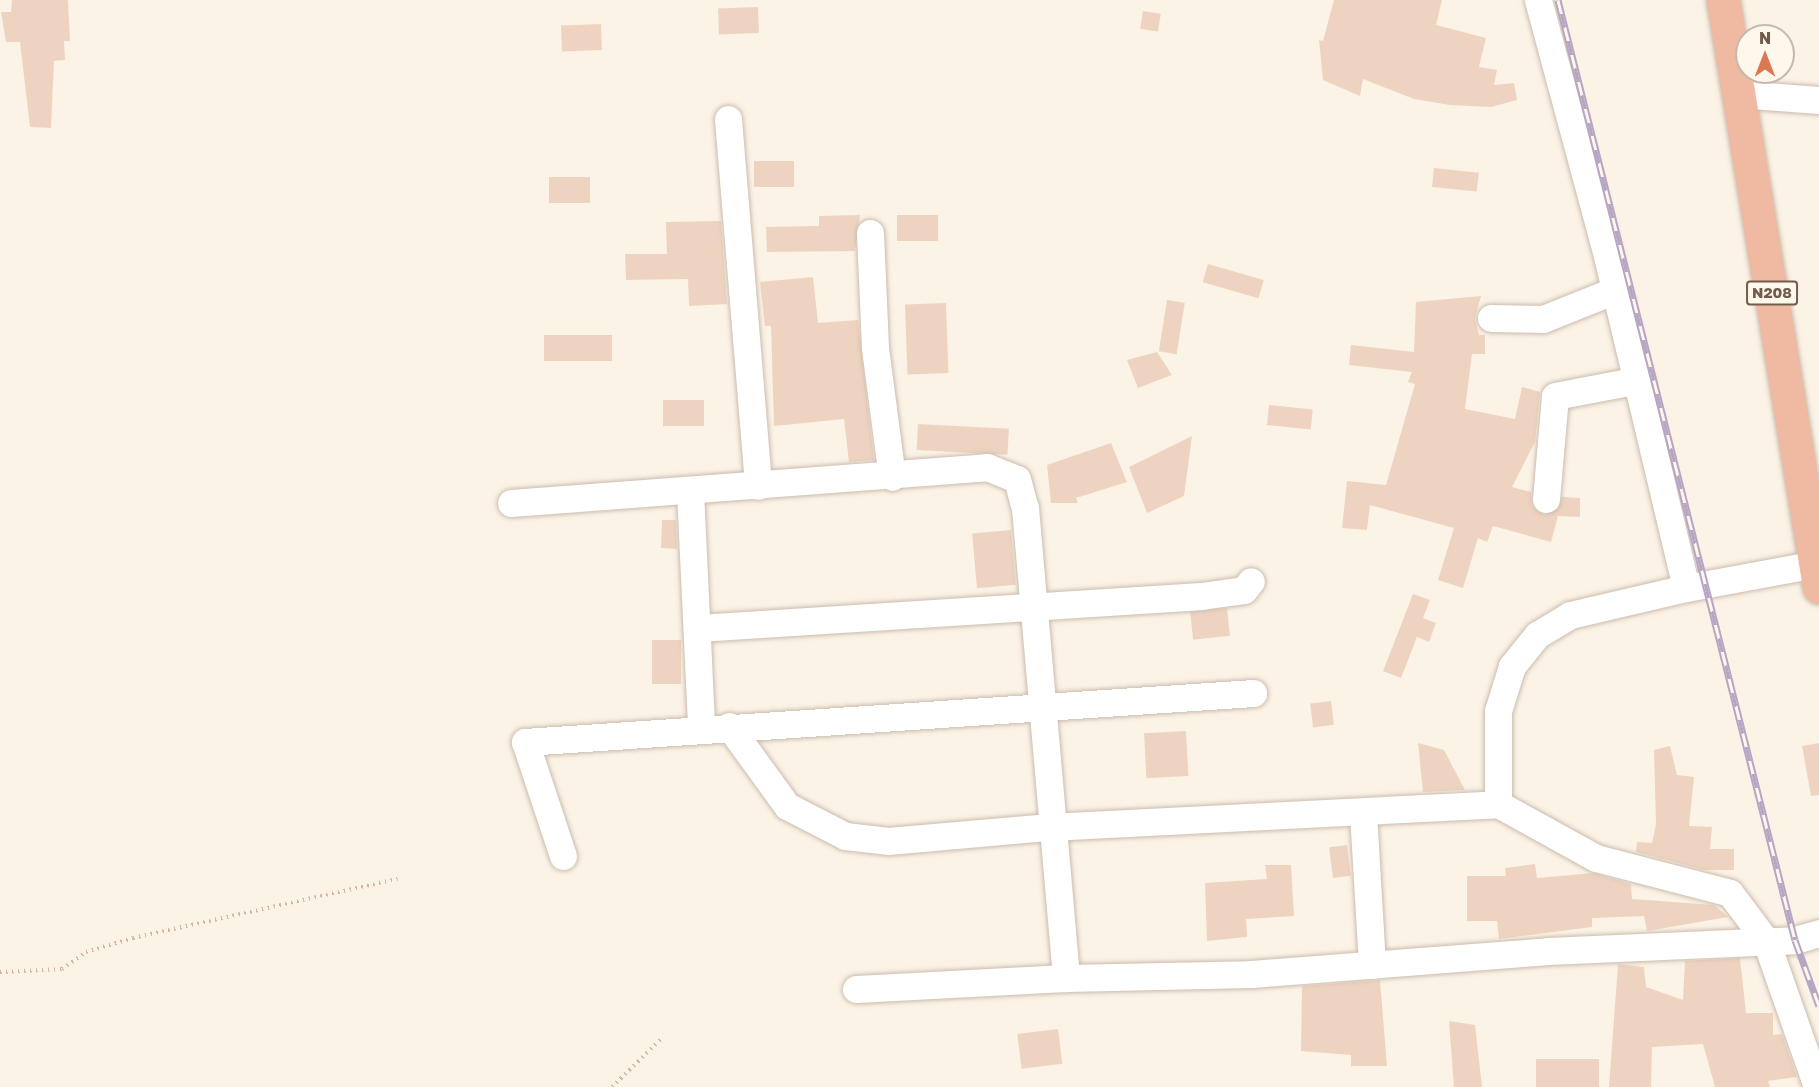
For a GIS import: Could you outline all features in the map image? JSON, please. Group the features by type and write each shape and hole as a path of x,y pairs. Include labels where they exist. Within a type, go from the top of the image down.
{"highway":[{"name":"N208","path":"1723,0 1817,576"}],"street":[{"path":"1538,0 1639,380 1686,588"},
{"path":"1738,94 1819,100"},
{"path":"728,119 758,486"},
{"path":"870,233 877,372 892,477"},
{"path":"1491,318 1543,319 1616,290"},
{"path":"1546,499 1555,396 1639,380"},
{"path":"511,503 892,477 987,467 1017,479 1025,508 1038,709 1066,978"},
{"path":"690,491 701,728"},
{"path":"1498,804 1498,711 1512,666 1537,635 1570,615 1686,588 1817,576"},
{"path":"698,628 1201,596 1244,590 1251,581"},
{"path":"563,856 525,742 729,726 1038,709 1253,693"},
{"path":"729,726 787,806 845,836 888,841 1049,827 1363,813 1498,804 1596,858 1730,893 1766,941 1817,1087"},
{"path":"1363,813 1372,965"},
{"path":"856,989 1066,978 1251,974 1766,941 1819,933"}],"path":[{"path":"0,972 62,969 86,952 143,935 397,879"},
{"path":"612,1087 663,1037"}],"building":[{"path":"12,0 68,0 70,41 64,41 65,60 54,61 51,128 30,127 20,42 6,42 1,12 11,12"},
{"path":"1334,0 1442,0 1436,25 1486,38 1479,67 1497,70 1494,85 1514,83 1517,100 1491,107 1450,105 1414,99 1363,79 1360,96 1323,80 1319,40 1323,41"},
{"path":"758,7 759,33 719,34 718,8"},
{"path":"1143,11 1161,14 1158,32 1140,29"},
{"path":"601,24 602,50 562,51 561,25"},
{"path":"754,161 794,161 794,187 754,187"},
{"path":"1434,168 1479,173 1477,192 1432,187"},
{"path":"549,177 590,177 590,203 549,203"},
{"path":"860,215 855,251 767,252 766,227 819,226 819,216"},
{"path":"897,215 938,215 938,241 897,241"},
{"path":"721,221 727,304 689,306 688,279 626,280 625,254 667,254 666,222"},
{"path":"1208,264 1264,280 1259,298 1203,282"},
{"path":"813,277 818,323 858,320 874,460 849,462 844,419 774,426 771,326 765,326 760,282"},
{"path":"1481,296 1475,318 1479,335 1485,335 1485,354 1472,354 1465,409 1515,419 1522,387 1540,392 1535,442 1512,487 1531,492 1532,506 1544,515 1558,508 1562,497 1580,498 1580,517 1558,516 1551,542 1493,526 1487,542 1478,538 1463,588 1438,580 1454,528 1370,505 1367,530 1342,528 1347,481 1386,485 1415,384 1408,382 1412,372 1349,365 1351,345 1414,352 1416,302"},
{"path":"1167,300 1185,303 1177,354 1159,351"},
{"path":"946,303 948,373 907,374 905,304"},
{"path":"544,335 612,335 612,361 544,361"},
{"path":"1157,352 1172,375 1138,388 1127,360"},
{"path":"663,400 704,400 704,426 663,426"},
{"path":"1269,405 1313,410 1311,429 1267,425"},
{"path":"918,424 1009,429 1008,455 917,450"},
{"path":"1192,436 1184,496 1147,513 1129,467"},
{"path":"1111,443 1127,482 1076,498 1078,503 1051,503 1047,465"},
{"path":"662,520 676,520 677,549 661,548"},
{"path":"1011,530 1016,585 977,588 972,533"},
{"path":"1413,594 1430,600 1423,618 1436,623 1429,642 1417,637 1401,678 1383,671"},
{"path":"1227,608 1230,636 1193,640 1190,612"},
{"path":"652,640 681,640 681,684 652,684"},
{"path":"1331,701 1334,725 1313,727 1310,704"},
{"path":"1186,731 1188,776 1146,778 1144,733"},
{"path":"1418,743 1444,750 1465,790 1423,792"},
{"path":"1819,743 1819,795 1811,796 1802,746"},
{"path":"1670,746 1677,775 1694,777 1689,826 1712,827 1710,849 1734,849 1734,870 1704,870 1636,852 1637,842 1652,843 1656,824 1654,750"},
{"path":"1347,845 1351,876 1333,878 1329,847"},
{"path":"1535,864 1537,878 1593,873 1631,884 1632,899 1714,905 1728,917 1647,931 1644,916 1592,918 1592,927 1499,939 1497,921 1467,921 1467,876 1506,876 1505,868"},
{"path":"1265,865 1291,865 1294,916 1246,919 1247,937 1207,941 1205,883 1267,879"},
{"path":"1740,958 1746,1013 1773,1013 1773,1035 1782,1034 1797,1077 1768,1081 1770,1087 1715,1087 1703,1044 1652,1047 1651,1087 1609,1087 1618,964 1644,967 1646,987 1683,1000 1685,961"},
{"path":"1380,980 1387,1066 1351,1066 1351,1055 1301,1051 1302,986"},
{"path":"1449,1021 1475,1025 1482,1087 1454,1087"},
{"path":"1058,1029 1062,1064 1022,1069 1017,1034"},
{"path":"1536,1059 1599,1059 1599,1087 1536,1087"}],"railway":[{"path":"1558,0 1795,940 1819,1006"}]}
